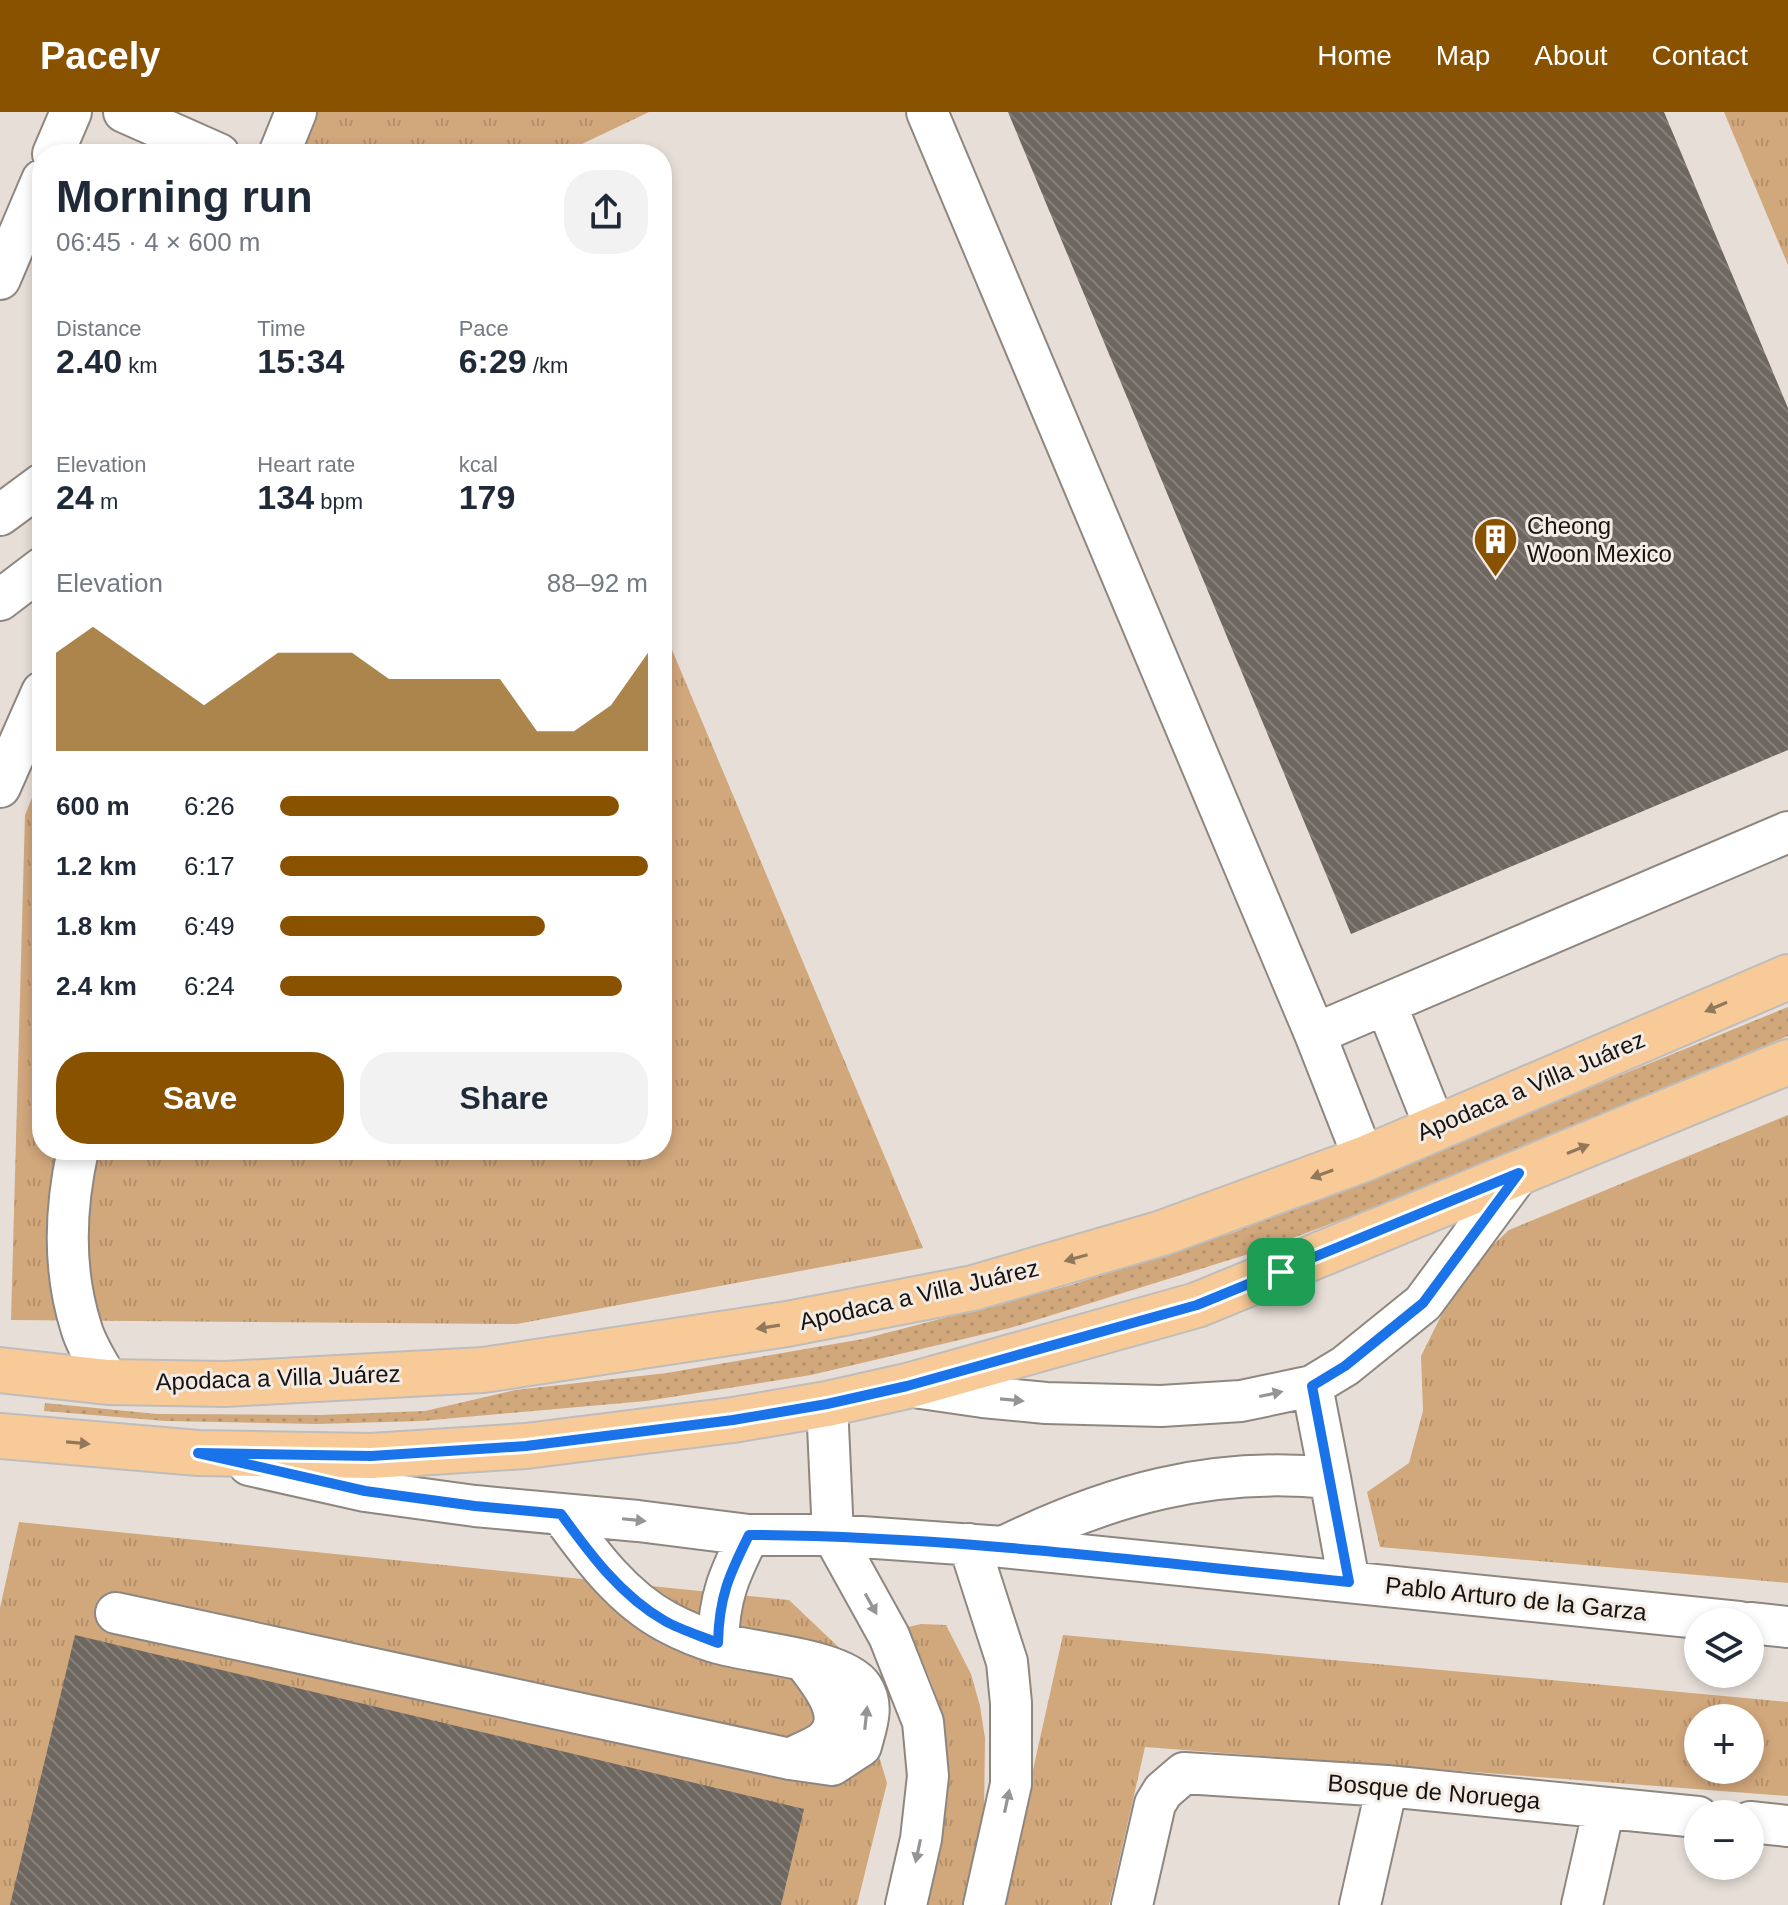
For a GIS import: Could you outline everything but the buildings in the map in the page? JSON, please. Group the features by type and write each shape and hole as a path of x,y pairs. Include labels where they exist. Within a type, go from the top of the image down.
{"main road":[{"name":"Apodaca a Villa Juárez","path":"1,1372 108,1382 225,1384 483,1370 787,1324 973,1288 1162,1233 1364,1159 1788,977"},
{"path":"0,1436 198,1453 371,1456 526,1446 733,1420 827,1404 907,1386 1197,1305 1788,1062"}],"street":[{"path":"57,144 71,112"},
{"path":"124,112 196,144"},
{"path":"283,144 296,112"},
{"path":"927,112 1315,1034 1364,1159"},
{"path":"0,279 32,204"},
{"path":"0,515 32,491"},
{"path":"0,600 32,576"},
{"path":"0,787 32,715"},
{"path":"1315,1034 1788,832"},
{"path":"1386,1004 1435,1127"},
{"path":"77,1160 67,1228 71,1281 81,1329 108,1382"},
{"path":"907,1386 1046,1403 1161,1406 1241,1401 1312,1386 1357,1357 1423,1303 1519,1173"},
{"path":"1312,1386 1349,1582"},
{"path":"827,1404 833,1535 889,1636 923,1722 928,1776 921,1839 906,1905"},
{"name":"Pablo Arturo de la Garza","path":"198,1453 365,1491 475,1506 749,1535 833,1535 986,1546 1684,1616"},
{"path":"984,1905 1011,1784 1011,1703 1007,1662 986,1546 1177,1483 1285,1473 1330,1478"},
{"path":"116,1613 790,1759 832,1765 861,1746 870,1712 862,1687 840,1670 718,1643 666,1622 626,1592 561,1514"},
{"path":"718,1643 719,1610 729,1575 749,1535"},
{"path":"1764,1624 1788,1627"},
{"name":"Bosque de Noruega","path":"1132,1905 1155,1804 1172,1781 1184,1773 1387,1786 1684,1816"},
{"path":"1360,1905 1387,1786"},
{"path":"1582,1905 1604,1808"},
{"path":"1764,1823 1788,1826"}],"green space":[{"path":"307,112 649,112 582,144 294,144"},
{"path":"1724,112 1788,112 1788,265"},
{"path":"672,650 923,1248 517,1324 11,1320 25,815 32,798 32,1160 672,1160"},
{"path":"1788,1007 1788,1036 1432,1186 1255,1252 1010,1328 811,1375 646,1401 421,1421 316,1424 166,1421 44,1411 45,1403 157,1414 320,1415 425,1411 515,1390 667,1373 863,1339 1071,1285 1235,1232"},
{"path":"1788,1115 1788,1583 1380,1547 1367,1492 1409,1463 1423,1411 1421,1356 1462,1274 1509,1230"},
{"path":"19,1522 789,1600 849,1657 887,1783 857,1905 0,1905 0,1608"},
{"path":"946,1625 971,1674 985,1738 984,1815 964,1905 924,1905 944,1807 947,1758 937,1699 908,1627"},
{"path":"1063,1635 1788,1702 1788,1796 1145,1747 1109,1905 1003,1905"}],"place":[{"name":"Cheong Woon Mexico","path":"1496,579"}],"route":[{"path":"1519,1173 1423,1303 1380,1340 1312,1386 1349,1582 969,1544 833,1535 749,1535 729,1575 719,1610 718,1643 666,1622 626,1592 561,1514 365,1491 198,1453 371,1456 526,1446 733,1420 907,1386 1197,1305 1281,1272 1519,1173"}]}
